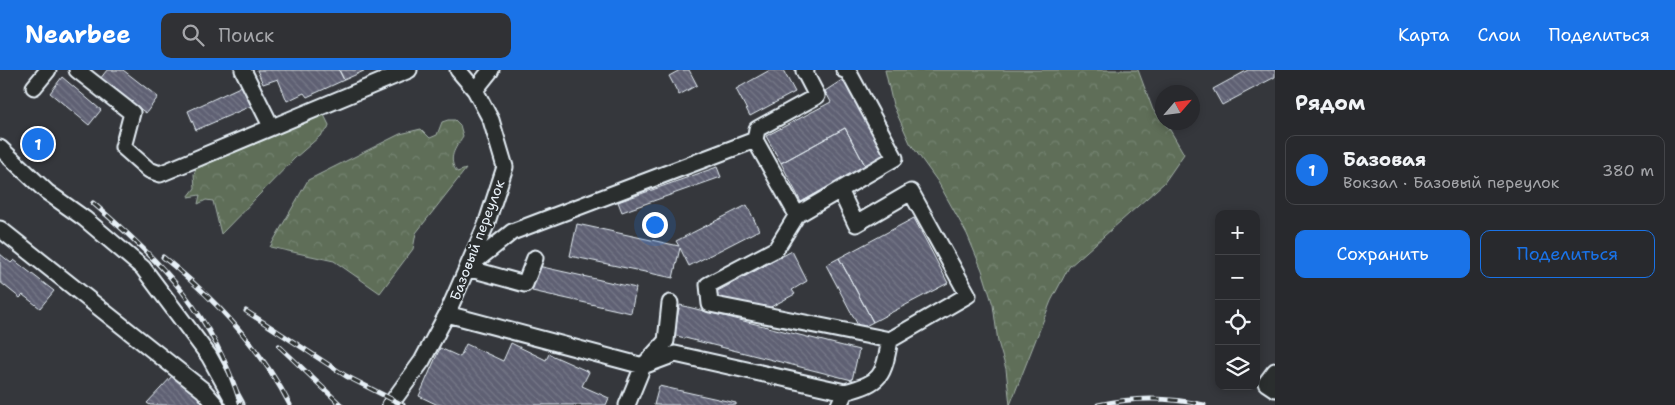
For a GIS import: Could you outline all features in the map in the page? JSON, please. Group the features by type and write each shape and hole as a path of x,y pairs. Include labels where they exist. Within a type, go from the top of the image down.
{"street":[{"path":"34,87 48,70"},
{"path":"77,70 132,113 123,147 149,170 160,174 271,126 410,70"},
{"path":"243,70 271,126"},
{"name":"Базовый переулок","path":"390,405 422,361 447,314 486,225 505,167 492,120 475,90 458,70"},
{"path":"475,90 491,70"},
{"path":"797,215 755,140 757,129 817,96 804,71 806,70"},
{"path":"840,190 856,224 911,192 968,295 890,340 710,304 708,285 776,249 797,215 895,158 848,71 844,70"},
{"path":"467,268 512,232 755,140"},
{"path":"0,148 47,192 85,218 143,268 209,356 236,405"},
{"path":"0,229 203,390 216,405"},
{"path":"467,268 525,284 535,258"},
{"path":"627,405 643,366 666,341 670,303"},
{"path":"447,314 643,366 675,354 842,399 870,386 885,368 890,340"},
{"path":"1275,371 1266,383 1275,389"}],"green space":[{"path":"885,70 1138,70 1155,112 1155,130 1170,130 1184,154 1164,183 1069,267 1051,301 1010,405 1006,369 998,342 993,305 982,270 967,234 938,182 910,143 893,105"},
{"path":"319,114 324,115 329,125 328,129 295,158 221,234 213,201 206,200 198,204 200,195 188,197 195,188 194,174 198,163 285,131"},
{"path":"455,120 460,125 463,136 453,154 454,167 457,172 466,169 416,233 413,249 380,293 334,261 270,247 308,180 400,134 421,129 430,138 437,135 442,122"}],"building":[{"path":"107,70 123,70 158,97 146,113 100,79"},
{"path":"257,70 339,70 344,80 307,97 304,93 287,101 278,79 263,84"},
{"path":"339,70 366,70 344,80"},
{"path":"680,70 689,70 697,85 679,95 669,76"},
{"path":"770,70 783,70 795,92 750,116 736,89"},
{"path":"1248,70 1275,70 1275,77 1222,105 1213,89"},
{"path":"62,77 101,110 89,125 50,93"},
{"path":"845,78 888,157 867,169 845,128 781,163 766,136 831,102 825,91"},
{"path":"242,86 251,106 196,130 188,111"},
{"path":"845,128 866,167 801,202 781,163"},
{"path":"717,167 721,177 622,212 618,202"},
{"path":"747,205 759,230 689,266 680,248 673,278 570,256 577,224 679,246 676,241"},
{"path":"914,218 948,283 873,322 839,258"},
{"path":"792,251 807,281 792,290 795,294 767,309 718,299 714,293"},
{"path":"0,254 11,263 14,260 54,291 40,308 23,295 20,298 0,282"},
{"path":"839,258 873,322 860,329 826,265"},
{"path":"538,266 636,288 631,313 532,291"},
{"path":"680,305 859,350 852,380 673,335"},
{"path":"511,343 546,360 549,354 589,372 582,386 609,398 606,405 438,405 419,396 440,348 460,357 466,344 503,361"},
{"path":"174,374 203,401 200,405 188,403 186,405 150,405 147,403"},
{"path":"659,386 736,403 736,405 654,405"}],"railway":[{"path":"93,203 119,225 164,270 201,317 230,373 241,405"},
{"path":"163,257 218,306 265,363 290,405"},
{"path":"246,311 346,376 403,405"},
{"path":"279,346 341,405"},
{"path":"1098,405 1138,399 1178,400 1204,405"}],"place":[{"name":"Базовая","path":"38,144"}]}
